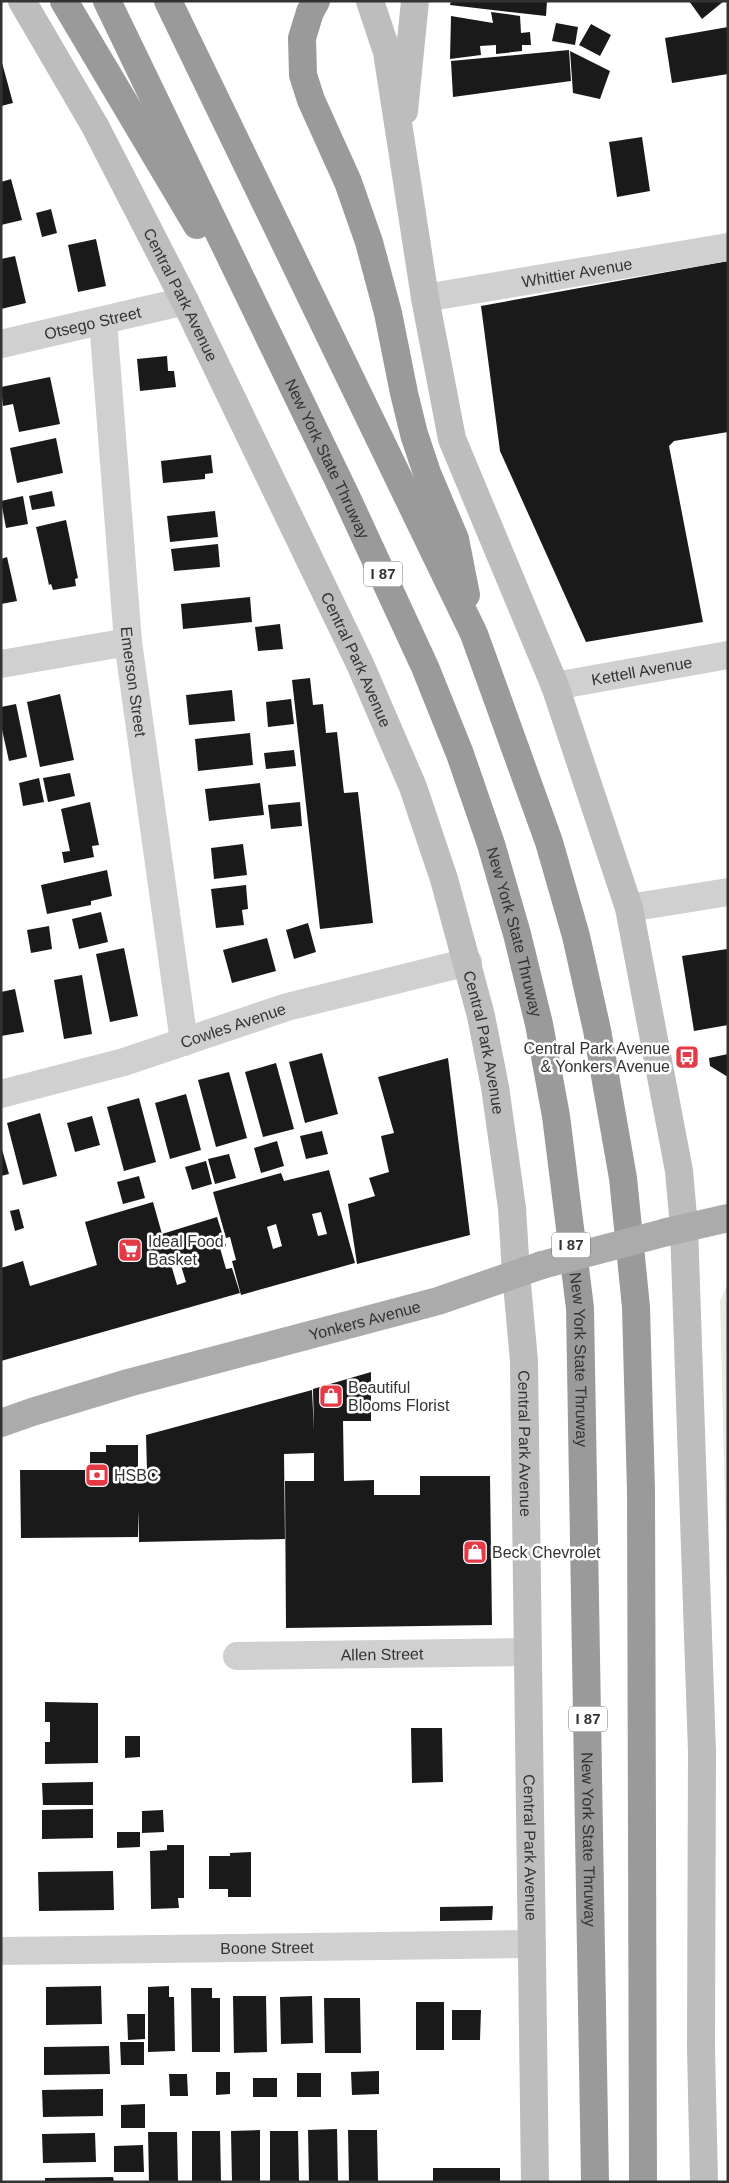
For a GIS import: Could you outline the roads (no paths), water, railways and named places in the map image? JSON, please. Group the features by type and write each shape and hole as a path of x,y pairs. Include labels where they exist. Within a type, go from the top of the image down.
{"highway":[{"path":"64,1 284,370"},
{"name":"New York State Thruway","path":"107,1 391,590 425,667 460,754 491,844 517,934 539,1024 556,1116 580,1308 595,2182"},
{"path":"168,1 474,634 550,842 576,936 597,1030 623,1178 636,1307 639,1398 643,2182"},
{"path":"316,1 310,12 302,38 303,75 311,100 348,182 369,242 388,313 414,434 427,474 455,539 474,634"}],"main road":[{"name":"Central Park Avenue","path":"22,1 95,126 185,301 360,664 413,787 444,879 468,962 481,1016 495,1087 512,1208 524,1361 535,2182"},
{"path":"370,1 386,52 425,298 452,439 555,686 629,908 679,1171 675,1229 702,1752 701,2049 704,2182"},
{"path":"400,145 410,64 415,1"},
{"name":"Yonkers Avenue","path":"1,1423 128,1384 438,1301 542,1265 675,1229 728,1218"}],"street":[{"name":"Whittier Avenue","path":"425,298 728,247"},
{"name":"Otsego Street","path":"1,344 185,301"},
{"name":"Emerson Street","path":"103,321 128,642 184,1042"},
{"path":"1,664 128,642"},
{"name":"Kettell Avenue","path":"555,686 728,655"},
{"path":"629,908 728,892"},
{"name":"Cowles Avenue","path":"1,1094 124,1062 287,1008 468,962"},
{"name":"Allen Street","path":"237,1656 528,1652"},
{"name":"Boone Street","path":"1,1951 532,1944"}],"place":[{"name":"Central Park Avenue & Yonkers Avenue","path":"687,1057"},
{"name":"Ideal Food Basket","path":"130,1250"},
{"name":"Beautiful Blooms Florist","path":"331,1396"},
{"name":"HSBC","path":"97,1475"},
{"name":"Beck Chevrolet","path":"475,1552"}]}
